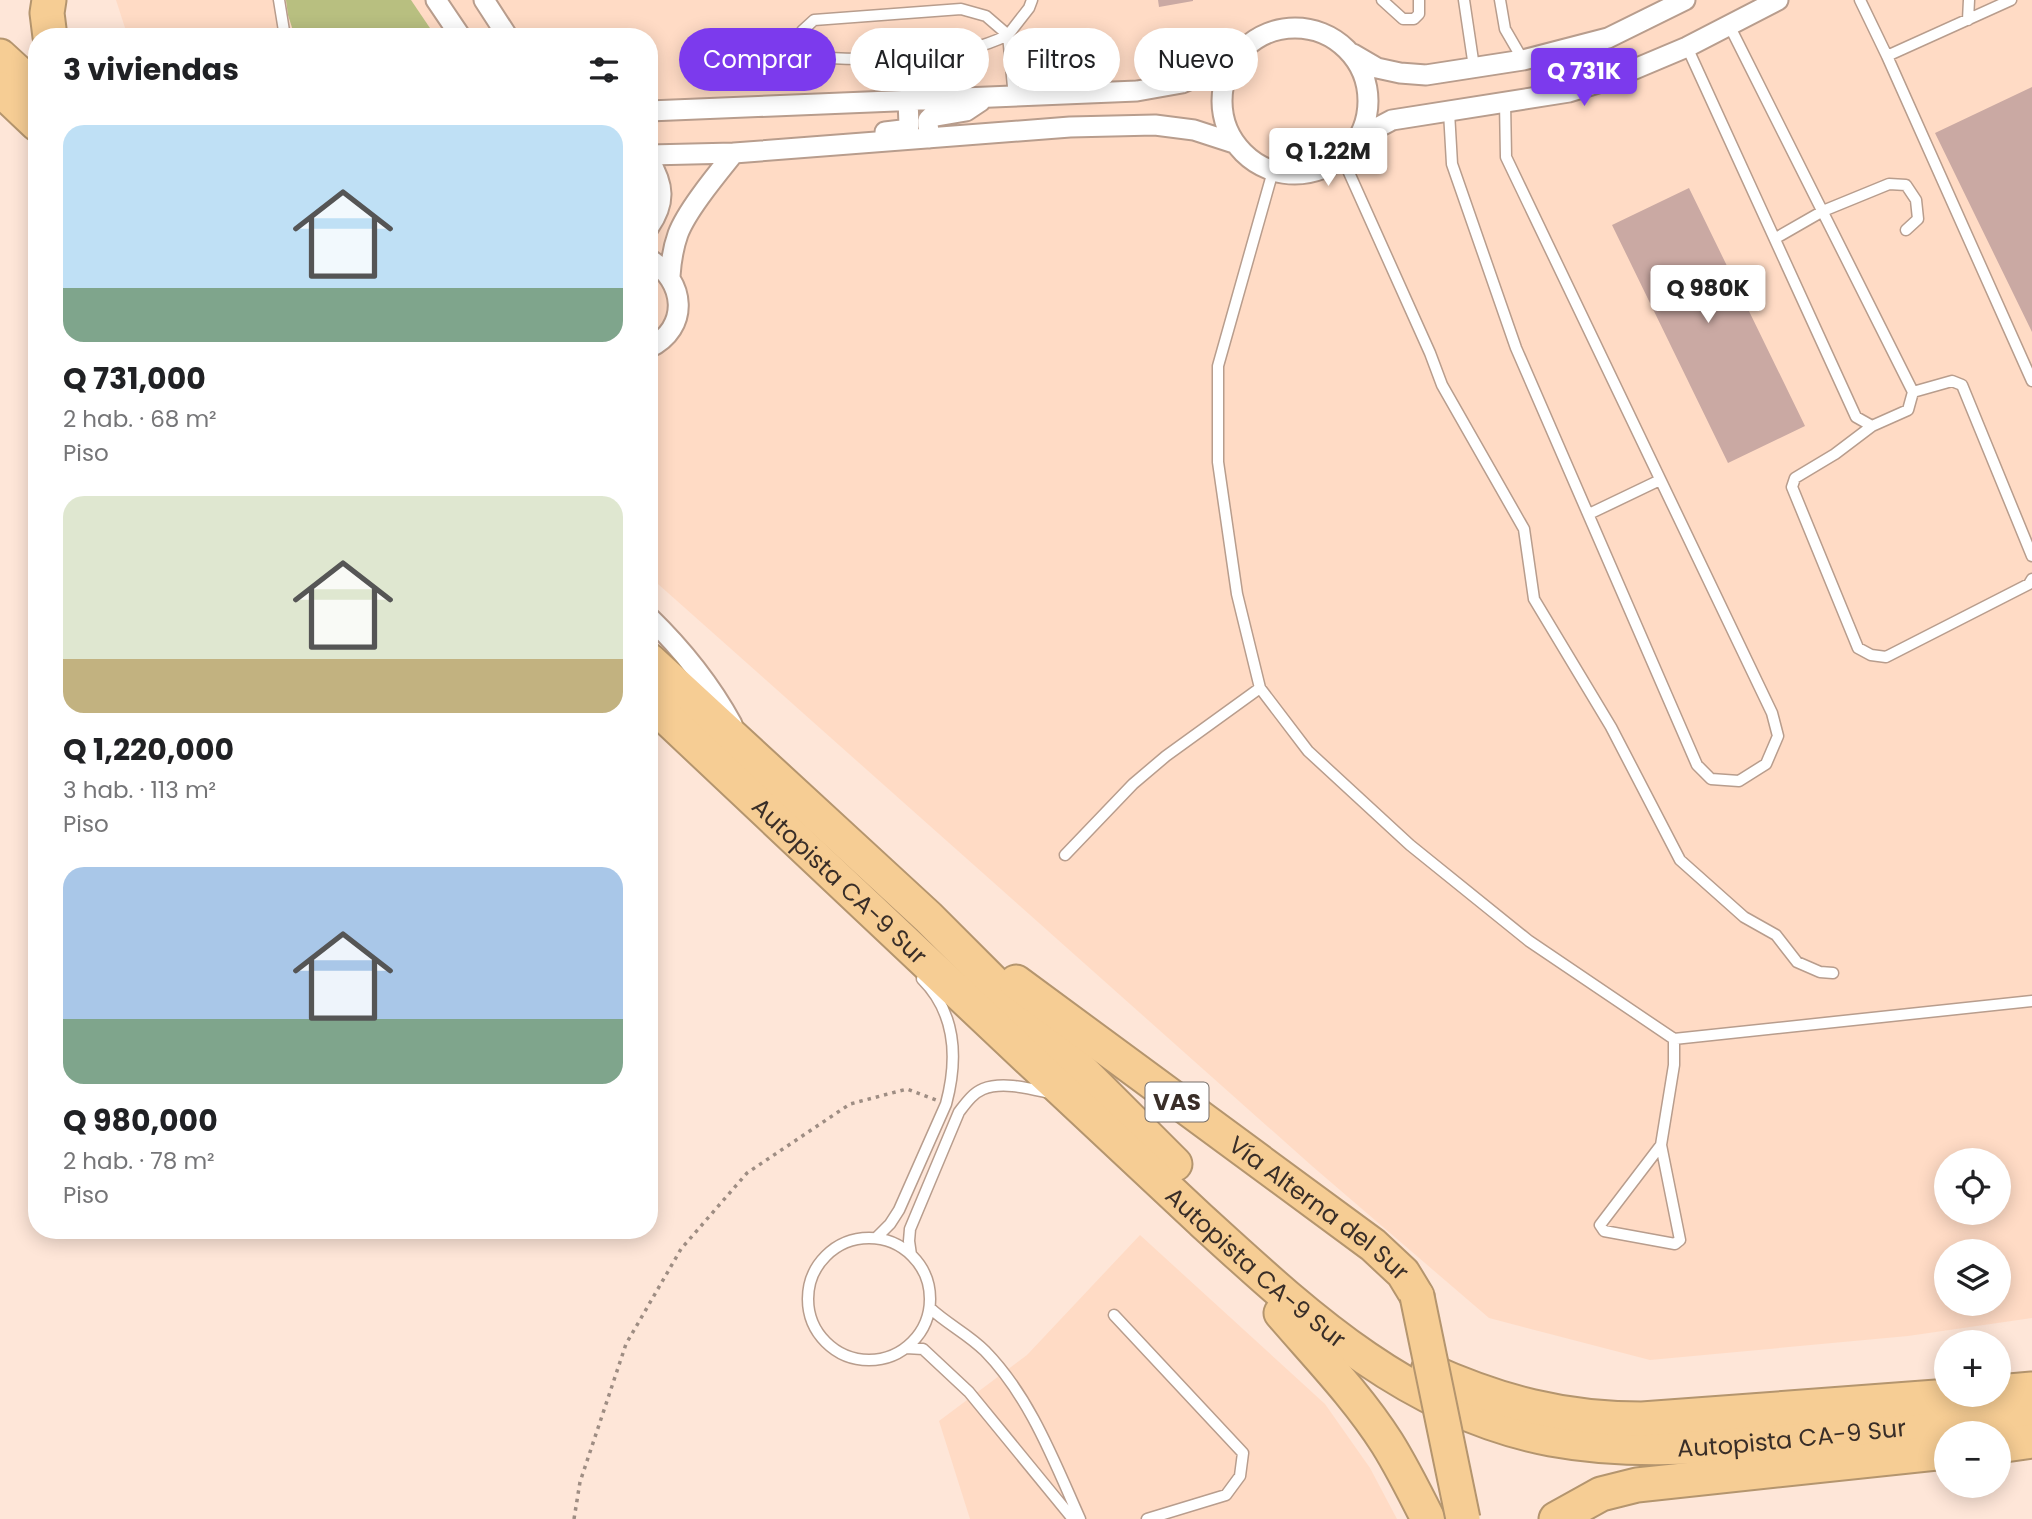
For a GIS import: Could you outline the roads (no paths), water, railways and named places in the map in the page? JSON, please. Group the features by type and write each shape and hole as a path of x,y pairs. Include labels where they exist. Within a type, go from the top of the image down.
{"highway":[{"path":"49,0 49,28"},
{"path":"0,56 28,82"},
{"path":"0,89 28,115"},
{"name":"Autopista CA-9 Sur","path":"658,668 928,917 1130,1121 1303,1284 1348,1321 1425,1369 1467,1388 1509,1401 1560,1414 1603,1419 1642,1419 1934,1397"},
{"name":"Autopista CA-9 Sur","path":"658,710 747,802 1291,1302 1397,1381 1482,1420 1548,1438 1624,1448 1723,1445 2032,1413"},
{"name":"Vía Alterna del Sur","path":"928,917 1373,1245 1403,1272 1417,1296 1463,1519"},
{"path":"1252,1266 1269,1300 1329,1368 1385,1440 1407,1476 1428,1519"},
{"path":"2011,1391 2032,1390"},
{"path":"1723,1445 1795,1451 1934,1445"},
{"path":"1556,1519 1601,1494 1637,1485 1934,1453"}],"street":[{"path":"436,0 455,28"},
{"path":"1258,40 1269,33 1298,28 1327,35 1350,53 1377,68 1426,75 1523,60 1608,38 1685,0"},
{"path":"1358,138 1392,120 1569,92 1611,79 1687,47 1778,0"},
{"path":"484,1 502,28"},
{"path":"1223,91 1224,119 1234,142 1251,160 1273,171 1298,174 1322,169 1342,157 1358,138 1367,117 1368,94 1363,72 1350,53"},
{"path":"658,111 1137,91"},
{"path":"929,138 928,120 931,117 966,111 985,98"},
{"path":"836,145 909,127 908,99"},
{"path":"658,157 1070,127 1155,125 1194,130 1234,142"},
{"path":"670,276 672,253 679,230 734,153"},
{"path":"658,174 662,194 658,204"},
{"path":"658,264 670,276 678,293 678,312 672,329 658,344"},
{"path":"658,625 678,644 715,694 748,753"}],"lane":[{"path":"279,0 284,28"},
{"path":"1013,28 1032,0"},
{"path":"1381,0 1403,19 1414,19 1419,14 1419,0"},
{"path":"1464,0 1474,68"},
{"path":"1500,0 1505,29 1523,60"},
{"path":"1860,0 1888,56 2032,381"},
{"path":"1968,20 1969,0"},
{"path":"1888,56 2011,0"},
{"path":"961,9 986,16 1008,35 988,45 950,55 852,60 813,57 803,45 802,31 814,20 961,9"},
{"path":"1729,25 1913,392 1908,410 1872,426 1835,454 1795,478 1792,487 1858,648 1871,655 1886,657 2029,584 2032,579"},
{"path":"1687,47 1856,417 1872,426"},
{"path":"1014,91 1014,97"},
{"path":"1449,112 1452,164 1516,348 1697,765 1711,779 1739,781 1766,764 1778,736 1772,713 1506,157 1505,102"},
{"path":"1342,157 1430,353 1441,385 1524,529 1534,599 1612,727 1680,860 1744,917 1776,934 1797,962 1820,972 1833,974"},
{"path":"1273,171 1218,366 1218,462 1237,594 1260,688 1308,751 1410,845 1529,940 1674,1039 2032,1001"},
{"path":"1776,238 1823,211 1889,184 1906,185 1916,200 1918,219 1906,230"},
{"path":"1913,392 1952,381 1962,385 2032,556"},
{"path":"1589,514 1660,480"},
{"path":"1065,855 1133,784 1166,756 1260,688"},
{"path":"876,1238 899,1210 946,1104 953,1057 950,1029 939,1000 917,975"},
{"path":"1661,1145 1600,1225 1604,1231 1675,1244 1680,1240 1661,1145 1674,1065 1674,1039"},
{"path":"911,1255 910,1229 959,1112 970,1098 983,1089 1016,1087 1072,1100"},
{"path":"876,1238 895,1244 911,1255 923,1270 929,1289 929,1308 922,1330 906,1348 888,1357 869,1360 849,1357 831,1348 818,1334 809,1315 807,1296 811,1276 822,1259 837,1247 856,1239 876,1238"},
{"path":"929,1308 948,1325 971,1337 1011,1384 1038,1426 1080,1519"},
{"path":"1114,1315 1243,1453 1240,1476 1226,1495 1147,1519"},
{"path":"906,1348 923,1349 969,1392 1073,1519"}]}
